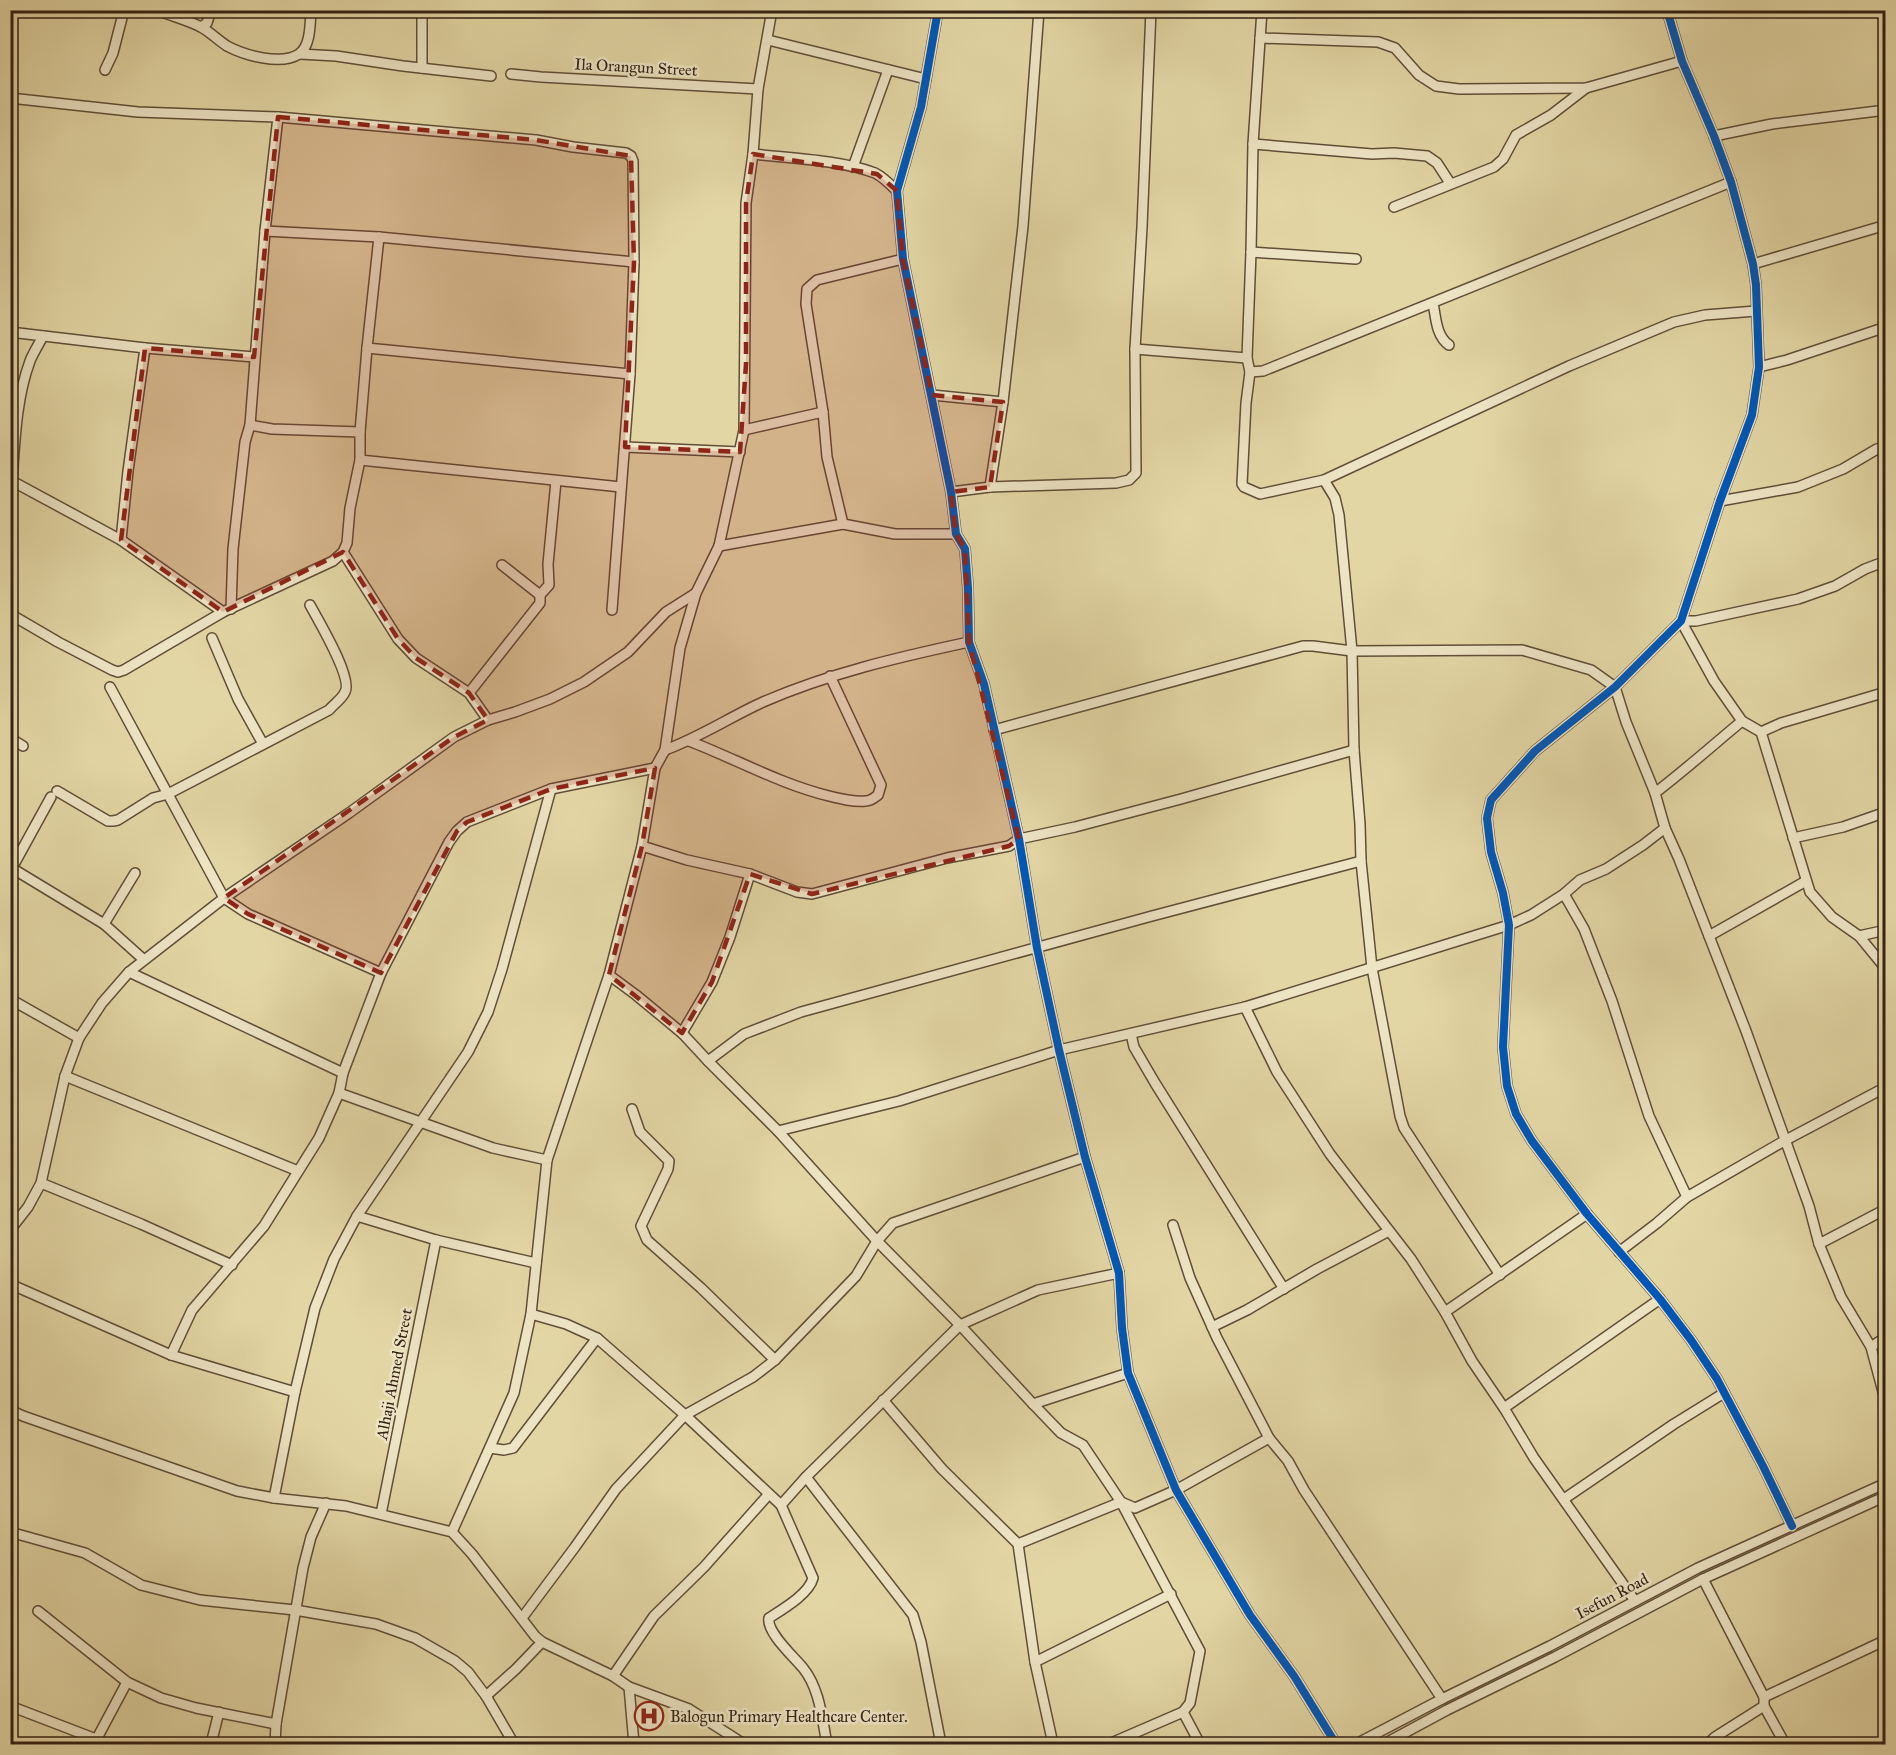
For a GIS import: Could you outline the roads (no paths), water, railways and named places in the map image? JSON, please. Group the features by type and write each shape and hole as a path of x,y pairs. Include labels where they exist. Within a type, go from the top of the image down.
{"street":[{"path":"105,70 113,53 124,10"},
{"path":"157,10 201,27 245,54 262,58 287,58 300,54 336,56 491,76"},
{"path":"201,27 207,23 212,10"},
{"path":"300,54 306,45 310,30 311,10"},
{"path":"422,10 422,68"},
{"path":"452,1532 514,1393 531,1314 547,1160 609,975 642,846 655,768 665,750 680,648 696,593 719,546 740,452 744,430 746,203 753,154 758,89 772,10"},
{"path":"938,10 921,107 897,191 903,259 951,492 956,534 965,549 969,588 969,642 984,684 1019,839 1037,948 1059,1050 1085,1157 1119,1273 1122,1328 1128,1372 1176,1490 1250,1615 1294,1676 1336,1744"},
{"path":"990,487 1003,402 1023,226 1039,10"},
{"path":"951,492 990,487 1116,483 1129,480 1136,473 1135,349 1150,10"},
{"path":"1262,10 1253,144 1247,358 1250,372 1245,403 1242,484 1244,487 1260,494 1324,480 1569,366 1674,322 1705,315 1756,311"},
{"path":"1667,10 1682,61 1731,182 1753,264 1759,367 1752,415 1720,501 1681,621 1615,687 1535,751 1491,800 1487,818 1491,852 1509,924 1503,1047 1507,1086 1516,1114 1532,1141 1587,1214 1691,1340 1724,1393 1792,1526"},
{"path":"1260,38 1378,42 1395,48 1419,75 1436,86 1459,89 1586,88 1682,61"},
{"path":"768,40 926,79"},
{"path":"853,167 888,70"},
{"name":"Ila Orangun Street","path":"511,74 758,89"},
{"path":"1394,207 1494,167 1503,159 1516,135 1558,109 1586,88"},
{"path":"10,98 138,112 278,117 536,140 626,153 631,156 633,161 634,262 630,375 612,610"},
{"path":"1714,136 1772,124 1886,110"},
{"path":"227,611 245,442 250,425 265,231 278,117"},
{"path":"1253,144 1427,156 1437,163 1450,183"},
{"path":"753,154 853,167 877,174 897,191"},
{"path":"1250,372 1263,371 1731,182"},
{"path":"1753,264 1886,225"},
{"path":"265,231 379,237 634,262"},
{"path":"10,614 58,642 118,672 227,611 333,561 343,552 347,543 350,508 360,460 367,348 379,237"},
{"path":"1251,252 1356,259"},
{"path":"843,524 827,457 823,412 806,304 807,289 817,280 903,259"},
{"path":"1433,303 1440,334 1443,341 1449,345"},
{"path":"1759,367 1886,327"},
{"path":"10,332 145,348 254,357"},
{"path":"43,336 30,361 22,392 15,429 11,481 121,540 227,611"},
{"path":"121,540 145,348"},
{"path":"367,348 630,375"},
{"path":"1135,349 1247,358"},
{"path":"932,395 1003,402"},
{"path":"744,430 823,412"},
{"path":"250,425 272,429 360,432"},
{"path":"624,447 740,452"},
{"path":"1720,501 1798,487 1843,469 1877,449 1886,447"},
{"path":"360,460 621,488"},
{"path":"1324,480 1335,498 1339,515 1352,651 1354,750 1361,861 1372,968 1400,1116 1404,1128 1500,1275"},
{"path":"469,693 539,605 540,595 549,585 548,564 556,481"},
{"path":"719,546 843,524 895,534 956,534"},
{"path":"343,552 398,639 416,658 469,693 488,720"},
{"path":"1681,621 1696,621 1798,599 1835,586 1865,569 1886,561"},
{"path":"502,565 540,595"},
{"path":"10,1230 28,1207 41,1183 65,1076 79,1038 102,1003 143,959 224,898 349,813 454,737 488,720 541,702 584,682 628,652 666,612 696,593"},
{"path":"143,959 104,924 11,867 54,794 108,821 118,820 153,798 168,794 329,710 345,693 347,686 335,652 310,605"},
{"path":"1681,621 1714,681 1742,721 1761,732 1810,892 1832,917 1859,936 1886,969"},
{"path":"212,638 238,699 263,744"},
{"path":"665,750 689,741 762,702 830,676 894,658 969,642"},
{"path":"994,729 1303,646 1352,651 1522,650 1591,670 1615,687 1626,722 1655,793 1665,828 1746,1031 1809,1206 1819,1244 1841,1297 1871,1347 1886,1403"},
{"path":"689,741 809,791 848,801 869,801 878,795 881,785 830,676"},
{"path":"110,687 224,898 248,914 381,973"},
{"path":"1761,732 1781,723 1886,692"},
{"path":"1655,793 1687,769 1742,721"},
{"path":"10,738 23,746"},
{"path":"642,846 687,860 750,874 797,892 812,894 947,858 1009,846 1019,839 1170,802 1354,750"},
{"path":"171,1354 192,1310 264,1226 319,1138 339,1093 343,1072 381,973 457,831 467,822 551,789 655,768"},
{"path":"274,1498 295,1392 315,1308 334,1259 357,1216 468,1052 488,1012 551,789"},
{"path":"1793,838 1843,826 1886,812"},
{"path":"778,1131 899,1101 1059,1050 1245,1007 1509,924 1531,915 1564,894 1580,880 1606,869 1665,828"},
{"path":"708,1061 744,1034 801,1012 1361,861"},
{"path":"104,924 135,873"},
{"path":"682,1033 712,982 730,938 750,874"},
{"path":"1709,936 1806,881"},
{"path":"1564,894 1584,929 1618,1019 1649,1116 1687,1197"},
{"path":"1859,936 1886,930"},
{"path":"129,972 343,1072"},
{"path":"609,975 682,1033 778,1131 877,1241 960,1325 1061,1433 1083,1445 1122,1502 1200,1652 1190,1703 1183,1712 1109,1744"},
{"path":"10,999 79,1038"},
{"path":"1245,1007 1277,1072 1330,1154 1411,1259 1534,1458 1635,1601"},
{"path":"1131,1034 1134,1047 1155,1083 1284,1289"},
{"path":"65,1076 298,1171"},
{"path":"1619,1252 1657,1224 1687,1197 1784,1141 1886,1087"},
{"path":"339,1093 493,1148 547,1160"},
{"path":"632,1109 640,1132 669,1161 668,1169 641,1226 647,1240 701,1288 775,1360"},
{"path":"522,1618 616,1489 685,1415 753,1377 775,1360 856,1276 877,1241 893,1223 1085,1157"},
{"path":"41,1183 232,1265"},
{"path":"1819,1244 1886,1209"},
{"path":"1445,1312 1587,1214"},
{"path":"357,1216 436,1240 536,1263"},
{"path":"1173,1225 1190,1278 1212,1327 1269,1438 1288,1461 1304,1491 1442,1699"},
{"path":"1212,1327 1389,1231"},
{"name":"Alhaji Ahmed Street","path":"381,1514 436,1240"},
{"path":"782,1505 806,1477 960,1325 1038,1290 1119,1273"},
{"path":"10,1284 171,1354 295,1392"},
{"path":"1504,1408 1659,1299"},
{"path":"531,1314 567,1324 597,1338 685,1415 782,1505 813,1578 809,1587 770,1618 769,1625 804,1669 815,1687 827,1744"},
{"path":"1871,1347 1886,1337"},
{"path":"490,1448 504,1450 513,1448 597,1338"},
{"path":"1033,1404 1128,1372"},
{"path":"1564,1499 1724,1393"},
{"path":"884,1400 942,1469 1018,1544 1035,1662 1053,1744"},
{"path":"10,1410 237,1491 274,1498 346,1506 452,1532 542,1642 613,1676 629,1687 689,1709 744,1744"},
{"path":"1018,1544 1122,1502 1135,1508 1176,1490 1269,1438"},
{"path":"806,1477 913,1615 921,1642 941,1744"},
{"name":"Isefun Road","path":"1356,1744 1698,1568 1886,1483"},
{"path":"613,1676 654,1616 704,1567 770,1494"},
{"name":"Isefun Road","path":"1387,1744 1447,1710 1556,1657 1703,1579 1886,1496"},
{"path":"275,1744 276,1724 303,1568 311,1537 326,1503"},
{"path":"10,1532 85,1553 141,1585 201,1600 295,1610 376,1624 415,1638 455,1661 468,1672 486,1696 514,1744"},
{"path":"1703,1579 1785,1744"},
{"path":"1035,1662 1171,1594"},
{"path":"38,1611 127,1682 162,1698 276,1724"},
{"path":"1712,1744 1711,1741 1715,1737 1764,1702 1886,1640"},
{"path":"486,1696 542,1642"},
{"path":"10,1706 95,1742 127,1682"},
{"path":"629,1687 634,1744"},
{"path":"211,1744 219,1712"},
{"path":"1183,1712 1200,1744"}],"place":[{"name":"Balogun Primary Healthcare Center.","path":"649,1716"}]}
